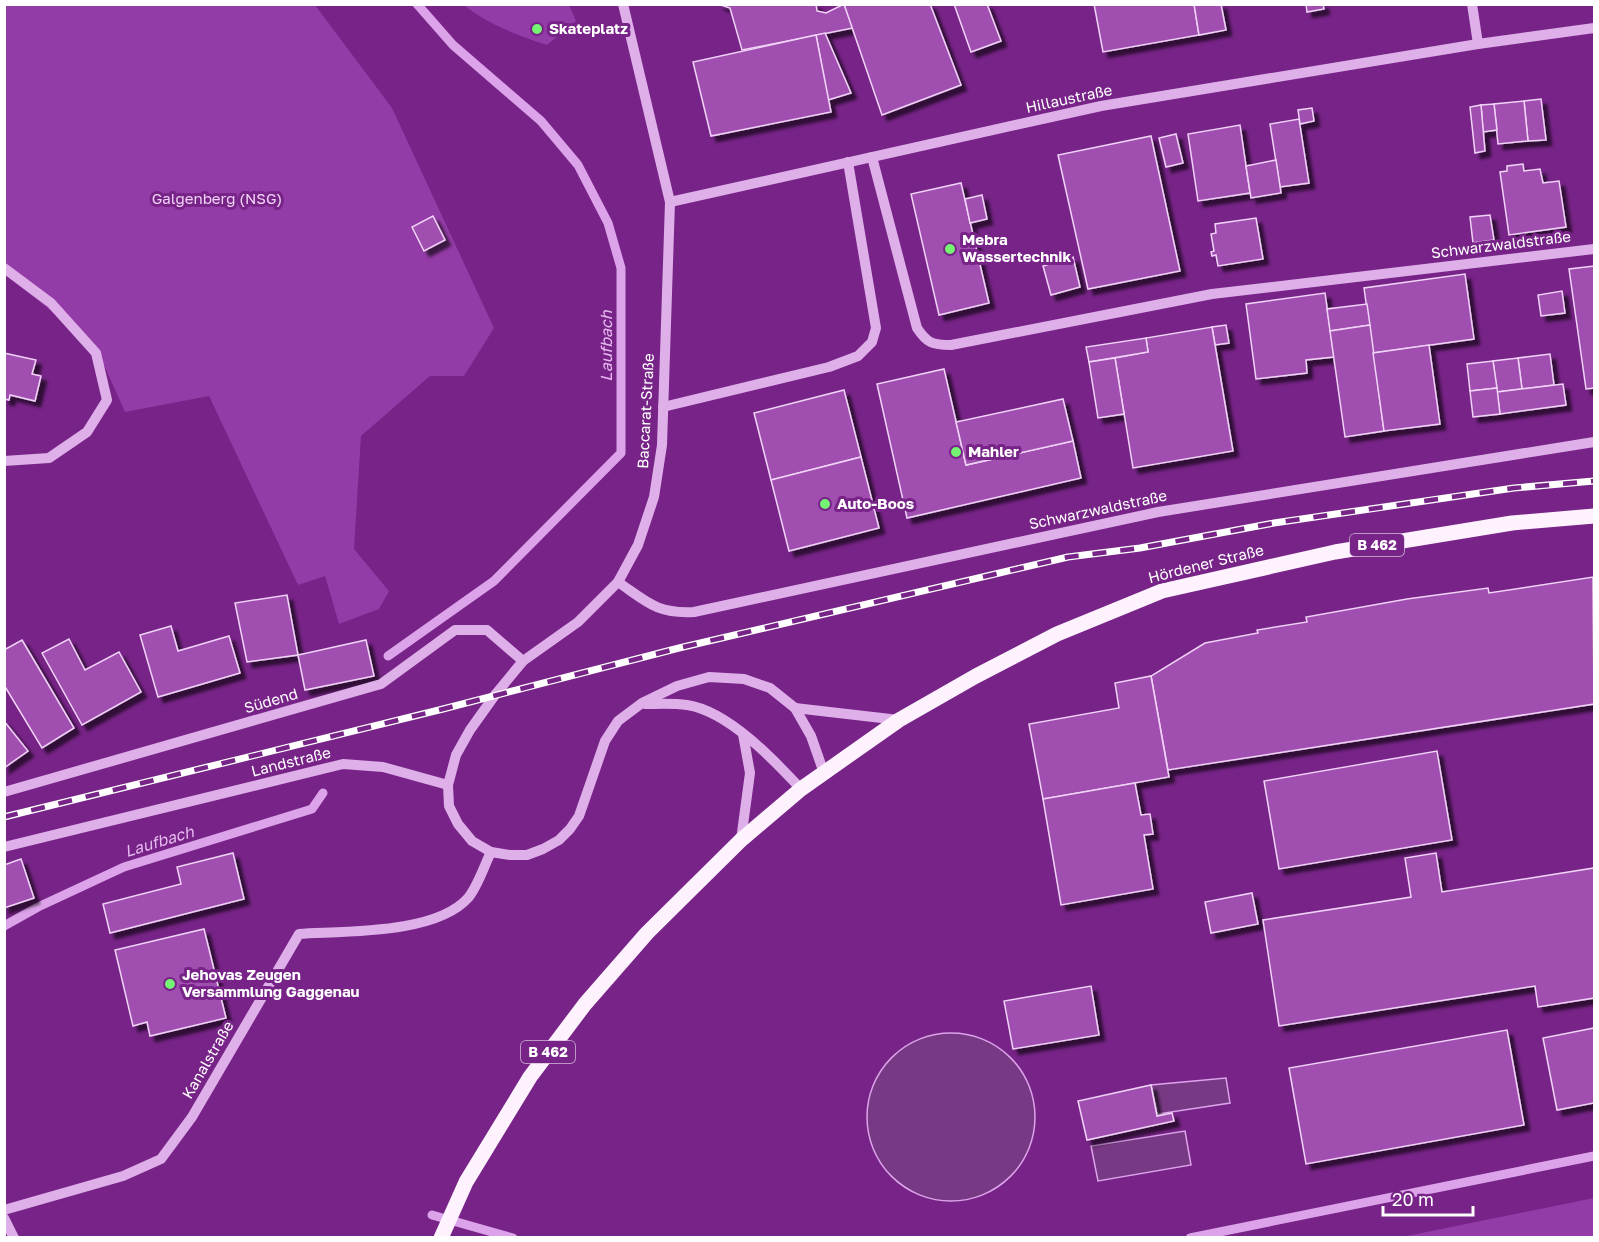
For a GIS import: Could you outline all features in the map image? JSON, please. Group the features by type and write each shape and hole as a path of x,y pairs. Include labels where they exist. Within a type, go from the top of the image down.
{"main road":[{"name":"Hördener Straße","path":"801,789 899,720 976,676 1057,634 1162,591 1335,552 1512,523 1594,516"},
{"name":"B 462","path":"441,1238 466,1182 530,1077 585,1004 647,933 741,840 801,789"}],"street":[{"name":"Baccarat-Straße","path":"448,785 456,755 470,730 523,661 578,622 618,582 638,544 654,497 662,445 670,202 623,4"},
{"path":"1472,4 1478,44"},
{"name":"Hillaustraße","path":"670,202 1101,106 1478,44 1594,28"},
{"name":"Schwarzwaldstraße","path":"872,157 917,328 923,337 934,345 951,345 1212,294 1594,249"},
{"path":"663,407 830,367 858,356 872,342 876,328 848,162"},
{"path":"4,268 51,303 96,353 107,400 87,432 49,458 4,461"},
{"name":"Schwarzwaldstraße","path":"618,582 654,607 675,613 694,612 1158,512 1594,442"},
{"name":"Südend","path":"4,792 381,684 455,630 487,630 523,661"},
{"path":"448,785 449,806 458,824 472,841 491,852 510,855 527,855 543,849 559,840 579,816 605,741 618,721 642,704 676,686 709,677 744,679 770,688 795,708 811,736 824,772"},
{"path":"642,704 688,705 718,716 767,753 801,789"},
{"path":"795,708 899,720"},
{"path":"741,840 750,773 743,734"},
{"name":"Landstraße","path":"4,847 343,764 382,767 448,785"},
{"name":"Kanalstraße","path":"4,1210 123,1176 161,1159 192,1117 299,934 407,926 432,921 452,911 468,897 491,852"},
{"path":"4,1218 14,1238"}],"green space":[{"name":"Galgenberg (NSG)","path":"5,5 315,5 392,108 494,328 464,376 430,376 361,436 354,549 389,591 379,609 339,624 325,576 298,585 209,396 125,412 99,354 61,319 5,274"},
{"name":"Skateplatz","path":"464,5 569,5 576,21 547,45 493,24"},
{"path":"1594,1198 1594,1237 1402,1237"}],"shaded area":[{"path":"951,1033 967,1034 983,1039 1011,1057 1029,1085 1034,1101 1034,1133 1029,1149 1011,1177 983,1195 967,1200 951,1201 935,1200 919,1195 891,1177 873,1149 868,1133 867,1117 868,1101 873,1085 891,1057 919,1039 935,1034"},
{"path":"1226,1078 1230,1103 1158,1114 1151,1085"},
{"path":"1185,1131 1191,1165 1098,1181 1091,1146"}],"building":[{"path":"718,4 816,4 817,11 826,13 844,4 853,28 742,50 730,8"},
{"path":"844,4 930,4 961,85 882,115"},
{"path":"954,4 987,4 1001,41 971,52"},
{"path":"1094,4 1194,4 1199,35 1103,52"},
{"path":"1194,4 1221,4 1226,30 1199,35"},
{"path":"1306,4 1323,4 1324,9 1307,12"},
{"path":"825,33 851,93 828,100 816,35"},
{"path":"816,35 831,112 711,136 693,62"},
{"path":"1541,99 1546,140 1528,141 1524,101"},
{"path":"1524,101 1528,141 1498,144 1494,104"},
{"path":"1494,104 1497,130 1483,132 1481,105"},
{"path":"1481,105 1485,151 1475,153 1470,107"},
{"path":"1312,108 1314,121 1300,124 1298,110"},
{"path":"1299,119 1309,183 1280,187 1270,124"},
{"path":"1240,125 1250,193 1198,201 1188,134"},
{"path":"1176,134 1183,163 1166,167 1159,138"},
{"path":"1151,136 1180,271 1088,289 1058,155"},
{"path":"1276,160 1281,193 1251,198 1246,166"},
{"path":"1523,164 1524,171 1540,169 1543,183 1559,181 1566,227 1509,235 1500,172 1507,171 1507,166"},
{"path":"961,183 989,303 939,315 911,194"},
{"path":"982,195 987,219 970,223 965,199"},
{"path":"1490,215 1494,240 1473,243 1470,217"},
{"path":"433,216 445,240 424,251 412,227"},
{"path":"1256,218 1263,259 1218,266 1216,255 1212,256 1211,252 1214,251 1211,234 1216,233 1215,224"},
{"path":"1073,257 1080,287 1051,295 1043,266"},
{"path":"1594,266 1594,388 1586,389 1569,269"},
{"path":"1465,274 1474,339 1373,353 1364,288"},
{"path":"1562,291 1565,313 1541,316 1538,295"},
{"path":"1325,293 1334,357 1306,360 1307,373 1256,379 1246,304"},
{"path":"1367,304 1370,325 1330,331 1327,309"},
{"path":"1226,325 1229,343 1215,345 1212,327"},
{"path":"1370,325 1384,431 1345,437 1330,331"},
{"path":"1212,327 1233,451 1133,468 1115,358 1148,352 1146,338"},
{"path":"1146,338 1148,352 1089,362 1086,347"},
{"path":"1429,345 1440,424 1384,431 1373,353"},
{"path":"4,353 36,360 32,374 41,376 35,401 10,395 9,400 4,399"},
{"path":"1550,354 1554,385 1522,389 1518,358"},
{"path":"1115,358 1124,414 1098,418 1089,362"},
{"path":"1518,358 1522,389 1497,392 1493,361"},
{"path":"1493,361 1497,388 1470,391 1467,364"},
{"path":"944,369 966,465 1073,441 1081,478 907,518 877,384"},
{"path":"1563,384 1566,405 1500,414 1497,392"},
{"path":"1497,388 1500,414 1473,417 1470,391"},
{"path":"844,390 861,457 771,480 754,413"},
{"path":"1063,399 1073,441 966,465 956,422"},
{"path":"861,457 879,528 789,551 771,480"},
{"path":"1593,577 1594,704 1168,770 1151,676 1205,643 1258,633 1257,630 1307,622 1306,617 1407,599 1488,588 1489,593"},
{"path":"287,595 298,655 247,662 235,603"},
{"path":"171,626 178,651 229,636 240,673 158,697 140,635"},
{"path":"69,639 85,670 119,652 141,692 82,725 42,653"},
{"path":"22,640 74,728 42,748 4,685 4,650"},
{"path":"366,640 374,676 305,690 298,655"},
{"path":"1151,676 1169,777 1043,799 1029,724 1119,708 1115,683"},
{"path":"4,721 28,751 4,768"},
{"path":"1437,751 1452,840 1279,869 1264,781"},
{"path":"1135,783 1141,815 1150,814 1153,834 1144,835 1153,889 1061,905 1043,799"},
{"path":"233,853 244,899 110,933 103,904 181,884 177,867"},
{"path":"1436,853 1442,892 1594,868 1594,998 1538,1007 1535,986 1279,1026 1263,920 1411,897 1405,858"},
{"path":"21,859 34,898 4,908 4,865"},
{"path":"1252,893 1258,924 1211,933 1205,902"},
{"name":"Jehovas Zeugen Versammlung Gaggenau","path":"204,929 226,1018 150,1036 147,1022 133,1026 115,950"},
{"path":"1091,986 1099,1035 1013,1049 1004,1001"},
{"path":"1594,1028 1594,1103 1557,1110 1543,1038"},
{"path":"1507,1030 1524,1125 1306,1164 1289,1068"},
{"path":"1151,1085 1157,1116 1172,1113 1174,1121 1087,1140 1078,1101"}],"waterway":[{"name":"Laufbach","path":"388,656 494,581 621,453 621,268 608,223 578,165 541,121 453,45 417,4"},
{"name":"Laufbach","path":"4,926 38,907 124,867 312,809 323,793"},
{"path":"1190,1238 1594,1156"},
{"path":"432,1215 513,1238"}],"railway":[{"path":"4,817 443,709 679,648 1068,557 1140,548 1274,523 1514,488 1594,481"}],"place":[{"name":"Skateplatz","path":"537,29"},
{"name":"Mebra Wassertechnik","path":"950,249"},
{"name":"Mahler","path":"956,452"},
{"name":"Auto-Boos","path":"825,504"},
{"name":"Jehovas Zeugen Versammlung Gaggenau","path":"170,984"}]}
